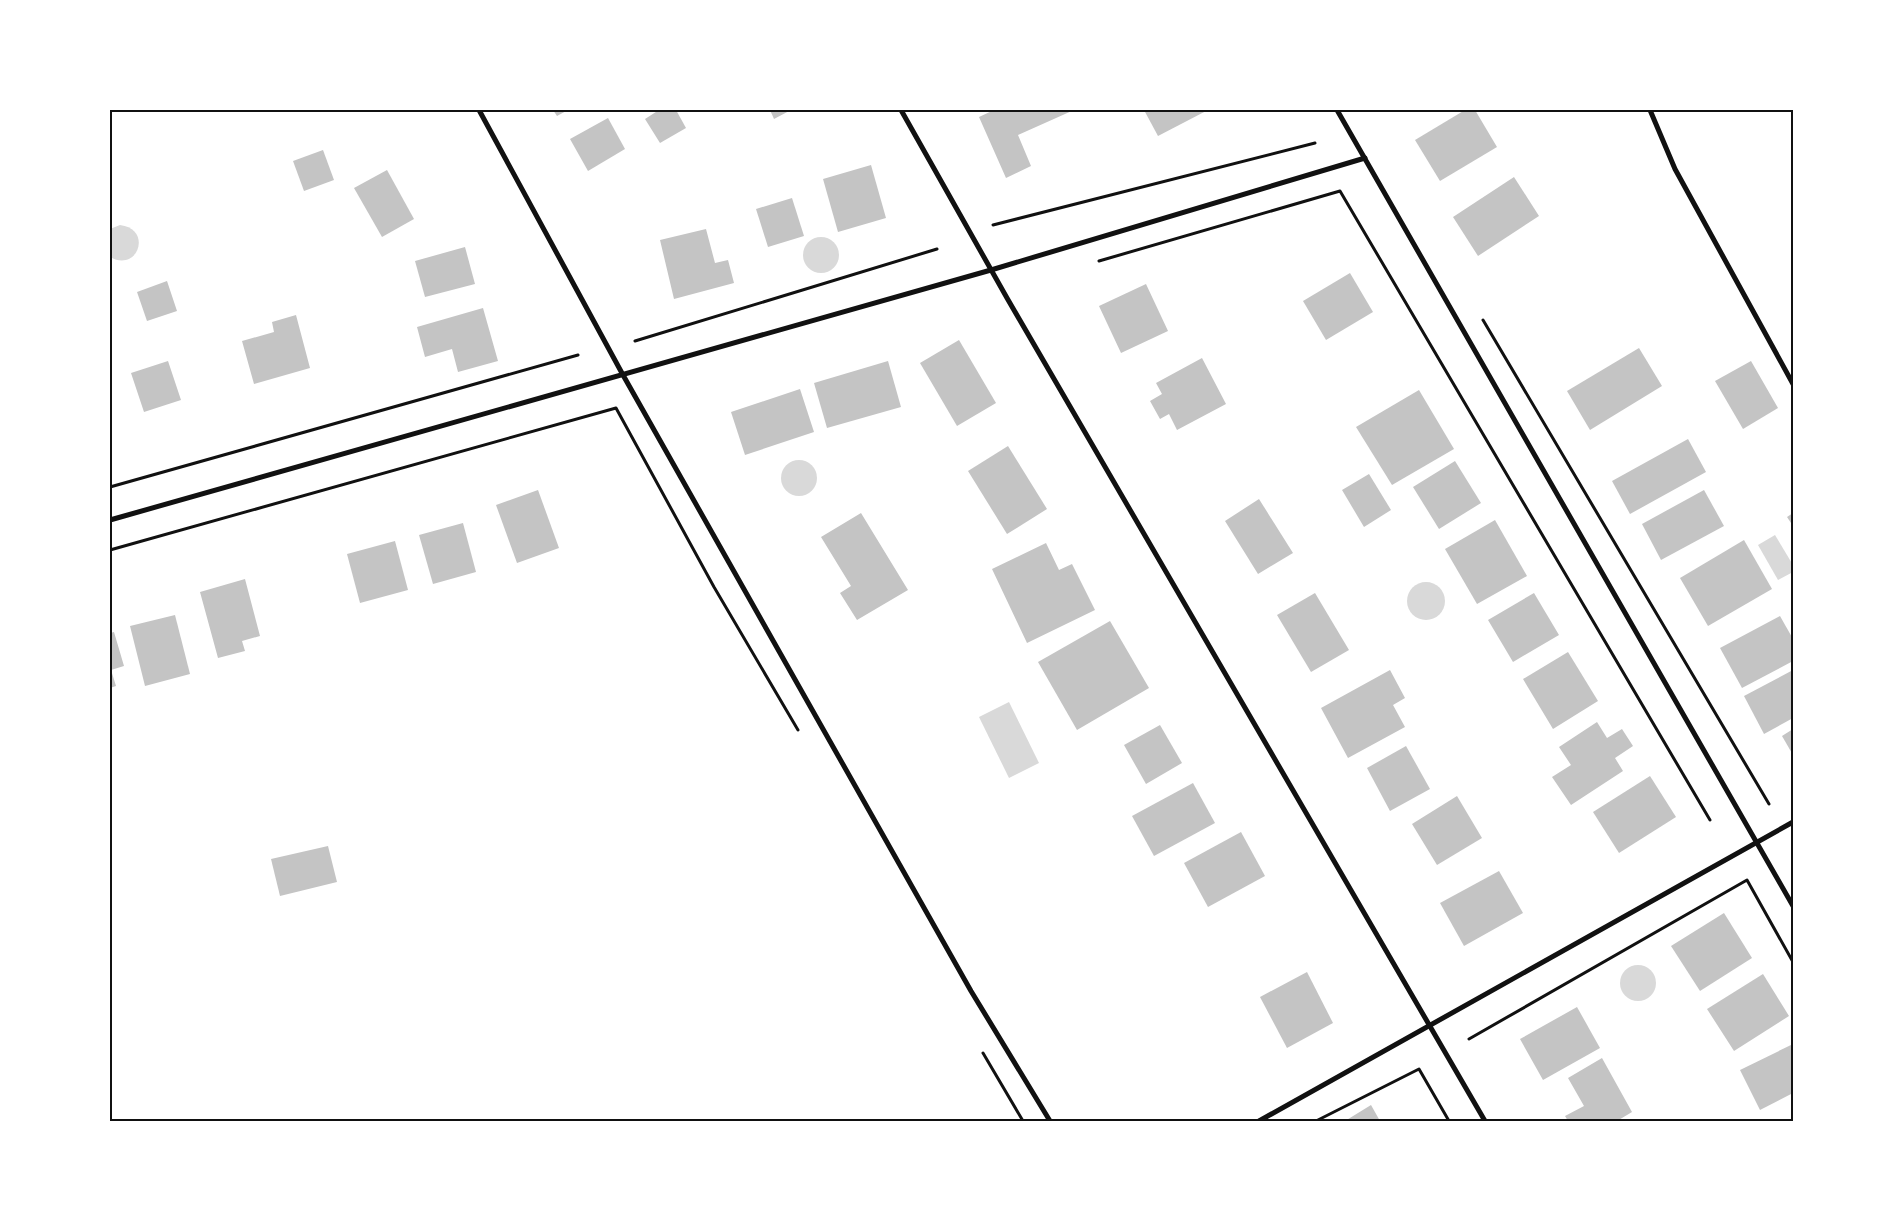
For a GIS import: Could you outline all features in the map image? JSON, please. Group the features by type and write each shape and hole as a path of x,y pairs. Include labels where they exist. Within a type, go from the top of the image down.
{"street":[{"path":"479,110 623,375 971,991 1050,1121"},
{"path":"901,110 991,270 1485,1121"},
{"path":"1337,110 1793,906"},
{"path":"1650,110 1675,169 1793,384"},
{"path":"110,520 991,270 1365,158"},
{"path":"1259,1121 1793,822"}],"path":[{"path":"993,225 1315,143"},
{"path":"1094,262 1340,192 1710,820"},
{"path":"635,341 937,249"},
{"path":"1480,316 1769,804"},
{"path":"110,487 578,355"},
{"path":"110,550 616,408 714,587 803,738"},
{"path":"1468,1039 1746,880 1793,962"},
{"path":"982,1052 1023,1121"},
{"path":"1316,1121 1419,1069 1449,1121"}],"shaded area":[{"path":"120,225 130,228 136,234 139,241 134,255 128,259 120,260 110,257 110,229"},
{"path":"821,237 828,238 834,242 838,248 838,262 834,268 828,272 821,273 814,272 808,268 804,262 803,255 804,248 808,242 814,238"},
{"path":"799,460 806,461 812,465 816,471 816,485 812,491 806,495 799,496 792,495 786,491 782,485 781,478 782,471 786,465 792,461"},
{"path":"1775,535 1793,565 1793,572 1778,580 1758,545"},
{"path":"1426,582 1440,587 1445,601 1440,615 1426,620 1412,615 1407,601 1412,587"},
{"path":"1009,702 1039,763 1009,778 979,717"},
{"path":"1638,965 1645,966 1651,970 1655,976 1655,990 1651,996 1645,1000 1638,1001 1631,1000 1625,996 1621,990 1620,983 1621,976 1625,970 1631,966"}],"building":[{"path":"553,110 568,110 557,116"},
{"path":"659,110 676,110 686,128 660,143 645,119"},
{"path":"770,110 791,110 774,119"},
{"path":"994,110 1074,110 1018,135 1031,166 1006,178 979,117"},
{"path":"1144,110 1208,110 1158,136"},
{"path":"1465,110 1475,110 1497,147 1440,181 1415,140"},
{"path":"608,118 625,149 588,171 570,139"},
{"path":"323,150 334,180 304,191 293,161"},
{"path":"871,165 886,218 838,232 823,179"},
{"path":"387,170 414,219 382,237 354,188"},
{"path":"1514,177 1539,216 1478,256 1453,217"},
{"path":"792,198 804,236 768,247 756,209"},
{"path":"706,229 715,263 728,260 734,283 674,299 660,240"},
{"path":"465,247 475,284 425,297 415,261"},
{"path":"1350,273 1373,312 1326,340 1303,301"},
{"path":"167,281 177,311 147,321 137,292"},
{"path":"1146,284 1168,331 1121,353 1099,306"},
{"path":"483,308 498,361 458,372 452,349 425,357 417,327"},
{"path":"296,315 310,368 254,384 242,341 274,332 272,322"},
{"path":"959,340 996,403 957,426 920,363"},
{"path":"1639,348 1662,386 1590,430 1567,391"},
{"path":"1202,358 1226,404 1177,430 1169,414 1160,419 1150,401 1162,394 1156,383"},
{"path":"168,361 181,400 144,412 131,373"},
{"path":"888,361 901,407 827,428 814,383"},
{"path":"1751,361 1778,408 1743,429 1715,381"},
{"path":"800,389 814,432 745,455 731,412"},
{"path":"1419,390 1454,449 1392,485 1356,427"},
{"path":"1688,439 1706,472 1630,514 1612,481"},
{"path":"1008,446 1047,509 1007,534 968,471"},
{"path":"1455,461 1481,503 1439,529 1413,487"},
{"path":"1369,474 1391,510 1364,527 1342,490"},
{"path":"538,490 559,548 517,563 496,505"},
{"path":"1704,490 1724,526 1661,560 1642,524"},
{"path":"1259,499 1293,553 1258,574 1225,521"},
{"path":"861,513 908,590 857,620 840,593 851,586 821,537"},
{"path":"1793,513 1793,526 1787,517"},
{"path":"1495,520 1527,576 1477,604 1445,549"},
{"path":"463,523 476,572 433,584 419,535"},
{"path":"1744,540 1772,589 1708,626 1680,578"},
{"path":"395,541 408,590 360,603 347,554"},
{"path":"1046,543 1059,570 1072,564 1095,610 1027,643 992,569"},
{"path":"245,579 260,636 242,641 245,651 218,658 200,592"},
{"path":"1315,593 1349,650 1311,672 1277,615"},
{"path":"1534,593 1559,635 1513,662 1488,620"},
{"path":"175,615 190,674 145,686 130,626"},
{"path":"1780,616 1793,639 1793,661 1742,688 1720,648"},
{"path":"1110,621 1149,688 1077,730 1038,662"},
{"path":"114,632 124,666 111,670 116,686 110,688 110,633"},
{"path":"1568,652 1598,701 1553,729 1523,679"},
{"path":"1390,670 1405,698 1393,705 1405,727 1348,758 1321,708"},
{"path":"1793,670 1793,718 1764,734 1744,696"},
{"path":"1597,722 1607,738 1622,729 1633,746 1615,758 1623,771 1571,805 1552,777 1571,765 1559,747"},
{"path":"1160,725 1182,763 1146,784 1124,745"},
{"path":"1793,729 1793,755 1782,736"},
{"path":"1406,746 1430,789 1390,811 1367,768"},
{"path":"1650,776 1676,817 1619,853 1593,812"},
{"path":"1193,783 1215,823 1154,856 1132,816"},
{"path":"1457,796 1482,838 1437,865 1412,824"},
{"path":"1241,832 1265,876 1208,907 1184,863"},
{"path":"328,846 337,882 280,896 271,859"},
{"path":"1499,871 1523,913 1464,946 1440,903"},
{"path":"1724,913 1752,958 1700,991 1671,946"},
{"path":"1307,972 1333,1023 1287,1048 1260,997"},
{"path":"1763,974 1789,1016 1734,1051 1707,1009"},
{"path":"1577,1007 1600,1048 1543,1080 1520,1039"},
{"path":"1793,1044 1793,1093 1760,1110 1740,1070"},
{"path":"1602,1058 1632,1112 1617,1121 1568,1121 1565,1116 1584,1106 1568,1078"},
{"path":"1371,1105 1380,1121 1345,1121"}]}
